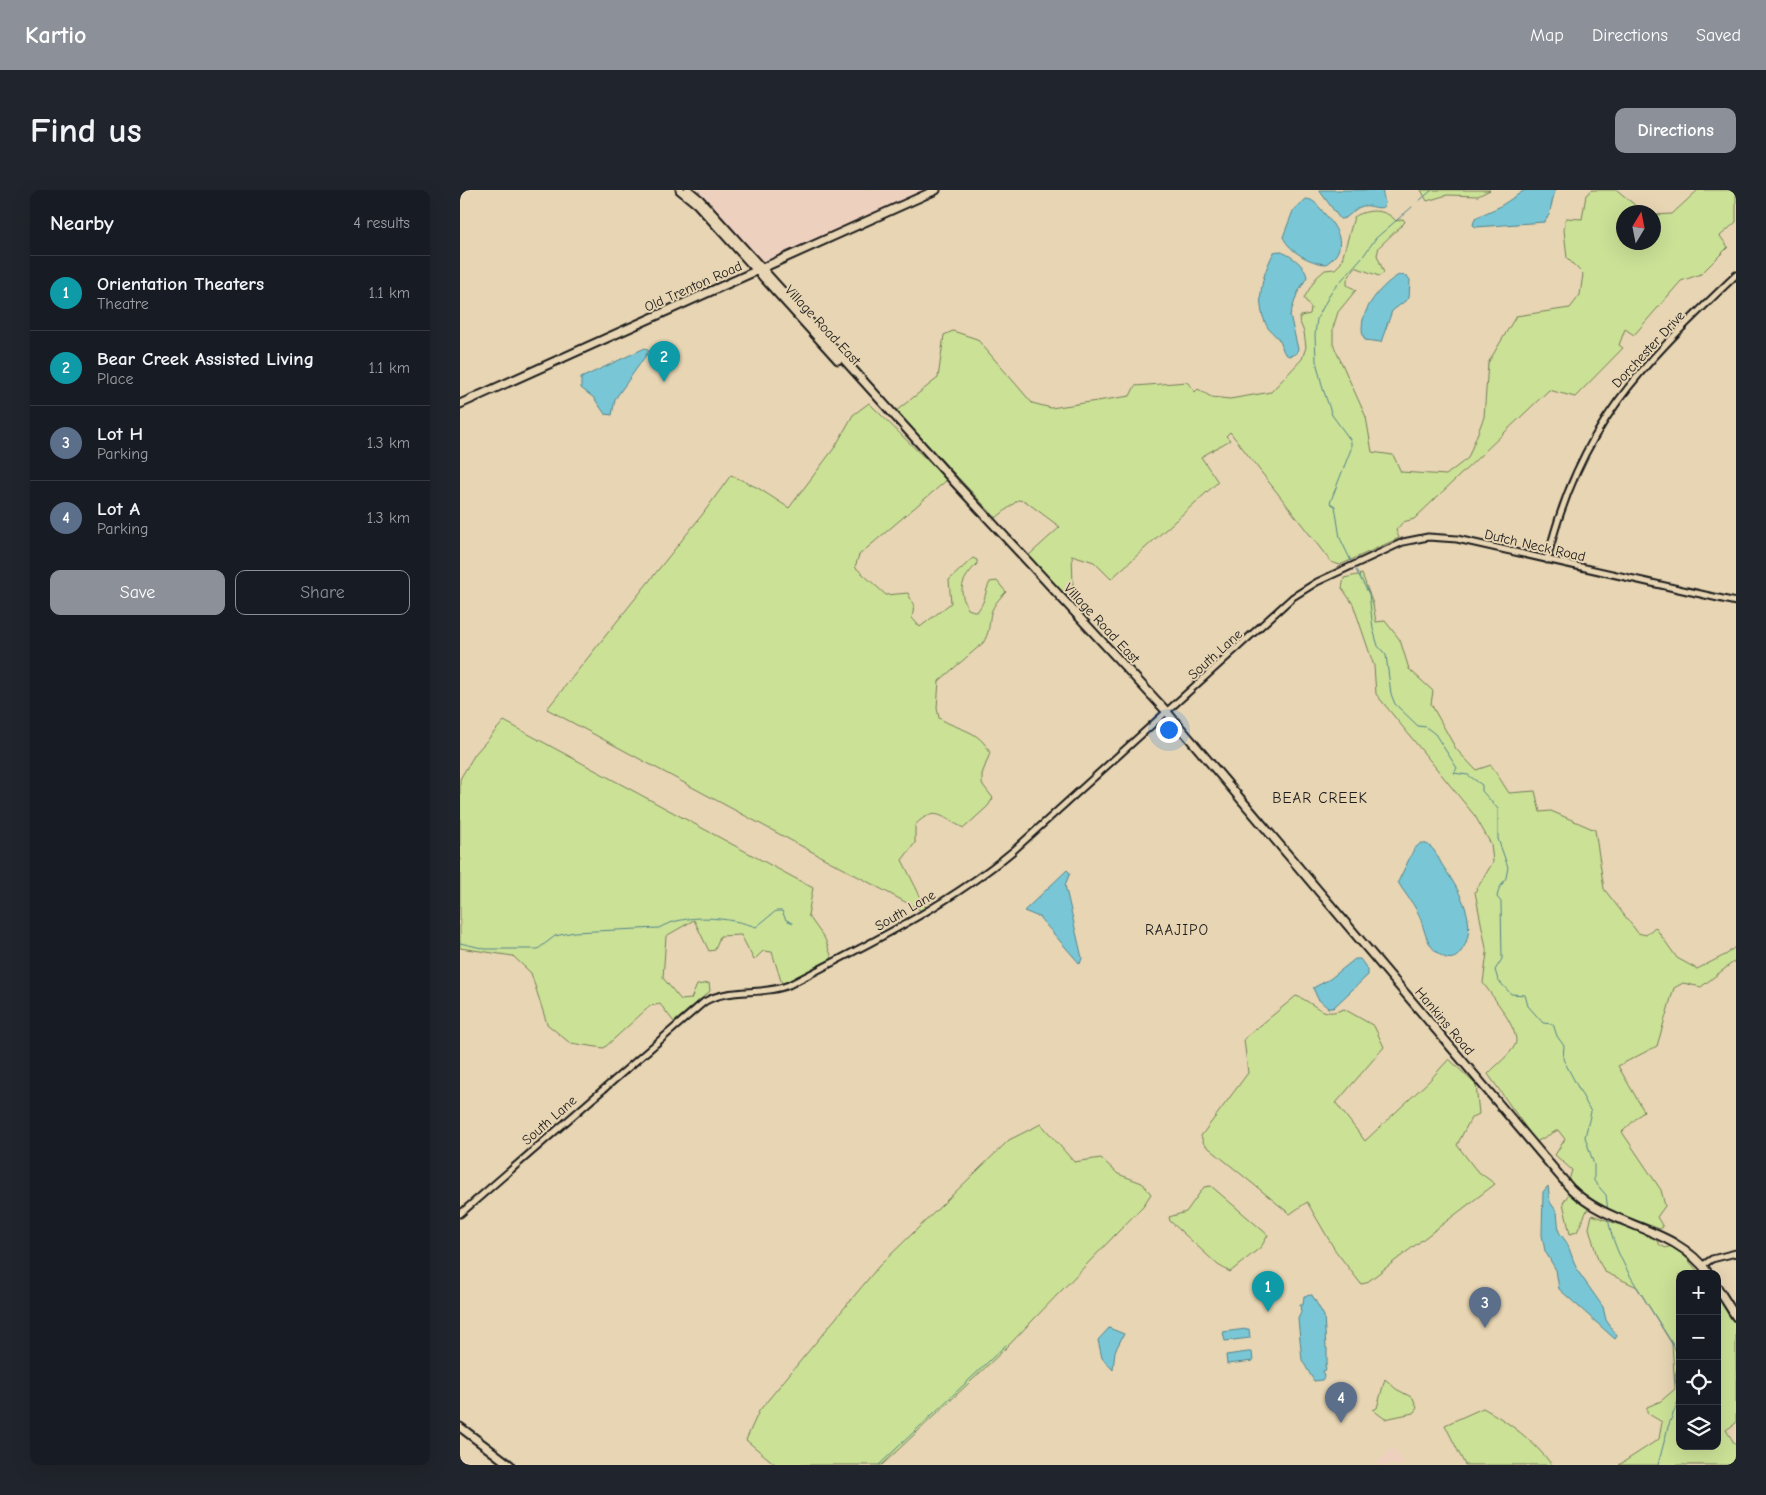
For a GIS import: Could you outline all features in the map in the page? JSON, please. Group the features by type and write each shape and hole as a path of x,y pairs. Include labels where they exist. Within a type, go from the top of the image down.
{"main road":[{"name":"Village Road East","path":"680,190 697,204 759,270"},
{"name":"Village Road East","path":"688,190 817,337 950,476 1194,743"},
{"name":"Old Trenton Road","path":"460,404 936,190"},
{"name":"Hankins Road","path":"1194,743 1570,1189 1604,1213 1674,1241 1707,1270"},
{"path":"1721,1293 1736,1317"},
{"path":"460,1427 510,1465"}],"street":[{"name":"Dorchester Drive","path":"1547,560 1569,487 1584,454 1607,415 1653,356 1736,275"},
{"name":"Dutch Neck Road","path":"1334,574 1403,542 1428,537 1449,537 1736,602"},
{"name":"South Lane","path":"460,1214 704,1002 723,994 766,991 789,985 937,905 1013,852 1293,597 1308,586 1334,574"},
{"path":"1703,1265 1712,1259 1736,1253"}],"shaded area":[{"path":"691,190 928,190 763,264"},
{"path":"1393,1447 1405,1465 1375,1465"}],"green space":[{"path":"1421,190 1490,190 1478,196 1447,195 1427,201"},
{"path":"1592,190 1617,190 1635,205 1616,205 1616,250 1661,250 1661,215 1672,214 1698,190 1736,190 1736,222 1720,236 1728,247 1701,274 1681,281 1634,335 1625,329 1619,345 1623,348 1575,397 1549,390 1414,519 1403,522 1396,530 1399,538 1340,565 1331,562 1230,432 1226,436 1230,440 1201,457 1218,482 1111,579 1094,562 1072,555 1073,585 1062,593 1028,556 1060,527 1025,501 1018,500 996,518 896,411 938,378 944,335 953,331 977,339 1032,403 1051,408 1130,396 1135,386 1187,382 1195,392 1198,389 1211,397 1230,399 1271,392 1302,359 1306,347 1304,332 1299,320 1301,316 1310,314 1311,308 1304,298 1316,278 1325,270 1335,269 1341,263 1354,217 1365,212 1376,211 1387,214 1396,221 1403,219 1405,222 1379,247 1377,255 1384,273 1379,276 1355,267 1347,280 1347,285 1356,290 1338,312 1333,328 1333,344 1366,417 1372,452 1393,455 1401,472 1446,475 1468,458 1484,417 1488,363 1516,316 1570,308 1580,295 1583,274 1567,258 1564,230 1566,218 1582,219 1586,195"},
{"path":"869,403 947,480 859,555 855,567 886,595 908,593 914,606 912,618 920,627 951,603 949,580 973,558 977,560 977,564 965,580 962,590 968,609 977,612 990,582 997,581 1006,592 998,600 991,613 989,629 983,643 939,681 937,708 939,718 968,731 980,739 990,753 982,774 982,784 993,798 988,806 964,828 940,815 934,814 922,819 915,825 915,843 902,860 926,908 922,911 547,709 702,515 731,475 758,488 789,508 835,447 853,415"},
{"path":"1362,574 1373,604 1376,622 1385,621 1400,640 1409,669 1433,691 1431,704 1456,749 1476,770 1491,765 1509,793 1535,791 1540,812 1551,811 1595,830 1604,889 1638,933 1646,935 1655,927 1677,958 1697,969 1727,954 1736,946 1736,960 1701,987 1683,983 1674,988 1657,1046 1618,1066 1644,1111 1622,1132 1661,1190 1665,1206 1657,1217 1663,1227 1660,1229 1600,1204 1569,1180 1572,1170 1555,1155 1565,1139 1558,1130 1536,1142 1488,1074 1510,1052 1515,1045 1516,1039 1505,1014 1483,983 1487,953 1475,892 1493,862 1491,844 1475,816 1376,694 1374,666 1353,604 1342,588 1344,578"},
{"path":"504,721 813,888 808,915 825,939 832,958 782,984 772,952 763,951 754,960 741,935 720,936 715,950 709,951 694,920 666,936 663,978 681,1000 691,999 697,985 709,983 710,991 674,1022 660,1004 650,1006 604,1048 570,1043 547,1024 531,973 513,956 460,948 460,779 475,754"},
{"path":"1296,996 1324,1011 1336,1012 1344,1009 1374,1026 1384,1047 1336,1103 1365,1141 1429,1081 1449,1059 1476,1085 1479,1114 1471,1118 1457,1145 1476,1170 1495,1184 1366,1283 1361,1284 1335,1250 1307,1202 1290,1214 1204,1144 1201,1136 1248,1073 1244,1039"},
{"path":"1041,1124 1074,1162 1101,1158 1118,1174 1142,1183 1151,1194 1143,1206 1006,1348 882,1465 776,1465 746,1440 759,1411 879,1266 1009,1140"},
{"path":"1211,1186 1268,1235 1261,1247 1230,1272 1218,1265 1170,1221 1169,1217 1186,1212 1204,1187"},
{"path":"1570,1192 1588,1208 1577,1232 1570,1234 1563,1203"},
{"path":"1592,1215 1654,1237 1660,1245 1666,1248 1671,1246 1683,1254 1697,1270 1676,1270 1676,1450 1721,1450 1721,1293 1736,1317 1736,1423 1726,1430 1736,1446 1736,1465 1619,1465 1659,1439 1662,1422 1647,1413 1647,1407 1661,1401 1675,1389 1672,1344 1637,1287 1605,1272 1598,1260 1589,1228"},
{"path":"1385,1379 1396,1389 1413,1398 1417,1408 1413,1413 1385,1419 1373,1410 1377,1408"},
{"path":"1483,1408 1502,1419 1520,1433 1552,1465 1465,1465 1445,1425"}],"water":[{"path":"1319,190 1382,190 1385,203 1384,207 1381,208 1360,207 1346,218 1340,219"},
{"path":"1525,190 1555,190 1549,215 1544,222 1476,227 1473,225 1475,218 1499,207"},
{"path":"1306,199 1314,202 1329,219 1339,239 1338,252 1326,264 1301,256 1290,247 1283,237 1293,211"},
{"path":"1278,251 1296,261 1303,268 1307,277 1297,294 1290,315 1298,349 1296,354 1289,356 1285,354 1280,341 1268,328 1261,309 1263,280 1274,252"},
{"path":"1399,275 1407,276 1410,280 1409,298 1392,311 1381,342 1365,340 1362,331 1365,312 1384,286"},
{"path":"645,348 649,351 615,399 612,415 605,414 594,398 581,388 581,378"},
{"path":"1421,843 1431,847 1436,853 1454,883 1465,907 1469,931 1466,943 1459,954 1453,958 1444,957 1431,946 1417,911 1398,882 1414,849"},
{"path":"1067,870 1070,873 1065,885 1082,958 1080,964 1039,917 1024,911"},
{"path":"1355,959 1360,959 1368,970 1368,975 1333,1008 1328,1008 1318,999 1313,988 1330,979"},
{"path":"1548,1186 1550,1202 1557,1212 1559,1232 1567,1243 1577,1270 1603,1307 1606,1320 1617,1336 1615,1339 1559,1289 1556,1270 1545,1251 1542,1235 1543,1192"},
{"path":"1312,1295 1324,1316 1327,1348 1327,1364 1325,1364 1326,1370 1323,1371 1324,1377 1322,1380 1314,1381 1302,1360 1298,1319 1301,1312 1300,1305 1303,1305 1304,1296"},
{"path":"1109,1328 1124,1334 1115,1351 1113,1370 1102,1358 1098,1340"},
{"path":"1249,1329 1250,1338 1225,1341 1223,1332"},
{"path":"1252,1352 1253,1361 1227,1364 1226,1355"}],"waterway":[{"path":"1419,201 1432,190"},
{"path":"1351,561 1340,538 1335,506 1330,503 1351,449 1351,441 1332,415 1323,389 1316,361 1315,335 1317,319 1331,292 1364,255 1376,238 1412,207"},
{"path":"1356,570 1369,594 1373,629 1378,646 1386,655 1391,694 1395,704 1418,726 1426,727 1435,734 1457,768 1454,773 1468,775 1482,785 1482,791 1498,809 1498,839 1508,867 1506,878 1499,889 1497,897 1501,902 1502,959 1495,970 1498,980 1511,994 1525,995 1528,1006 1543,1023 1553,1024 1557,1036 1564,1046 1563,1059 1591,1112 1585,1137 1594,1165 1594,1181 1606,1195 1608,1211"},
{"path":"460,943 486,949 538,949 555,936 574,932 659,928 669,923 694,918 720,919 756,927 776,911 782,911 786,920 793,923"},
{"path":"1608,1218 1611,1232 1622,1260 1671,1342 1680,1360"},
{"path":"879,1465 1006,1345"},
{"path":"1676,1371 1676,1384"},
{"path":"1658,1465 1668,1427 1677,1405"}],"place":[{"name":"Bear Creek Assisted Living","path":"664,382"},
{"name":"Orientation Theaters","path":"1268,1312"},
{"name":"Lot H","path":"1485,1328"},
{"name":"Lot A","path":"1341,1423"}],"district":[{"name":"BEAR CREEK","path":"1320,798"},
{"name":"RAAJIPO","path":"1177,930"}]}
